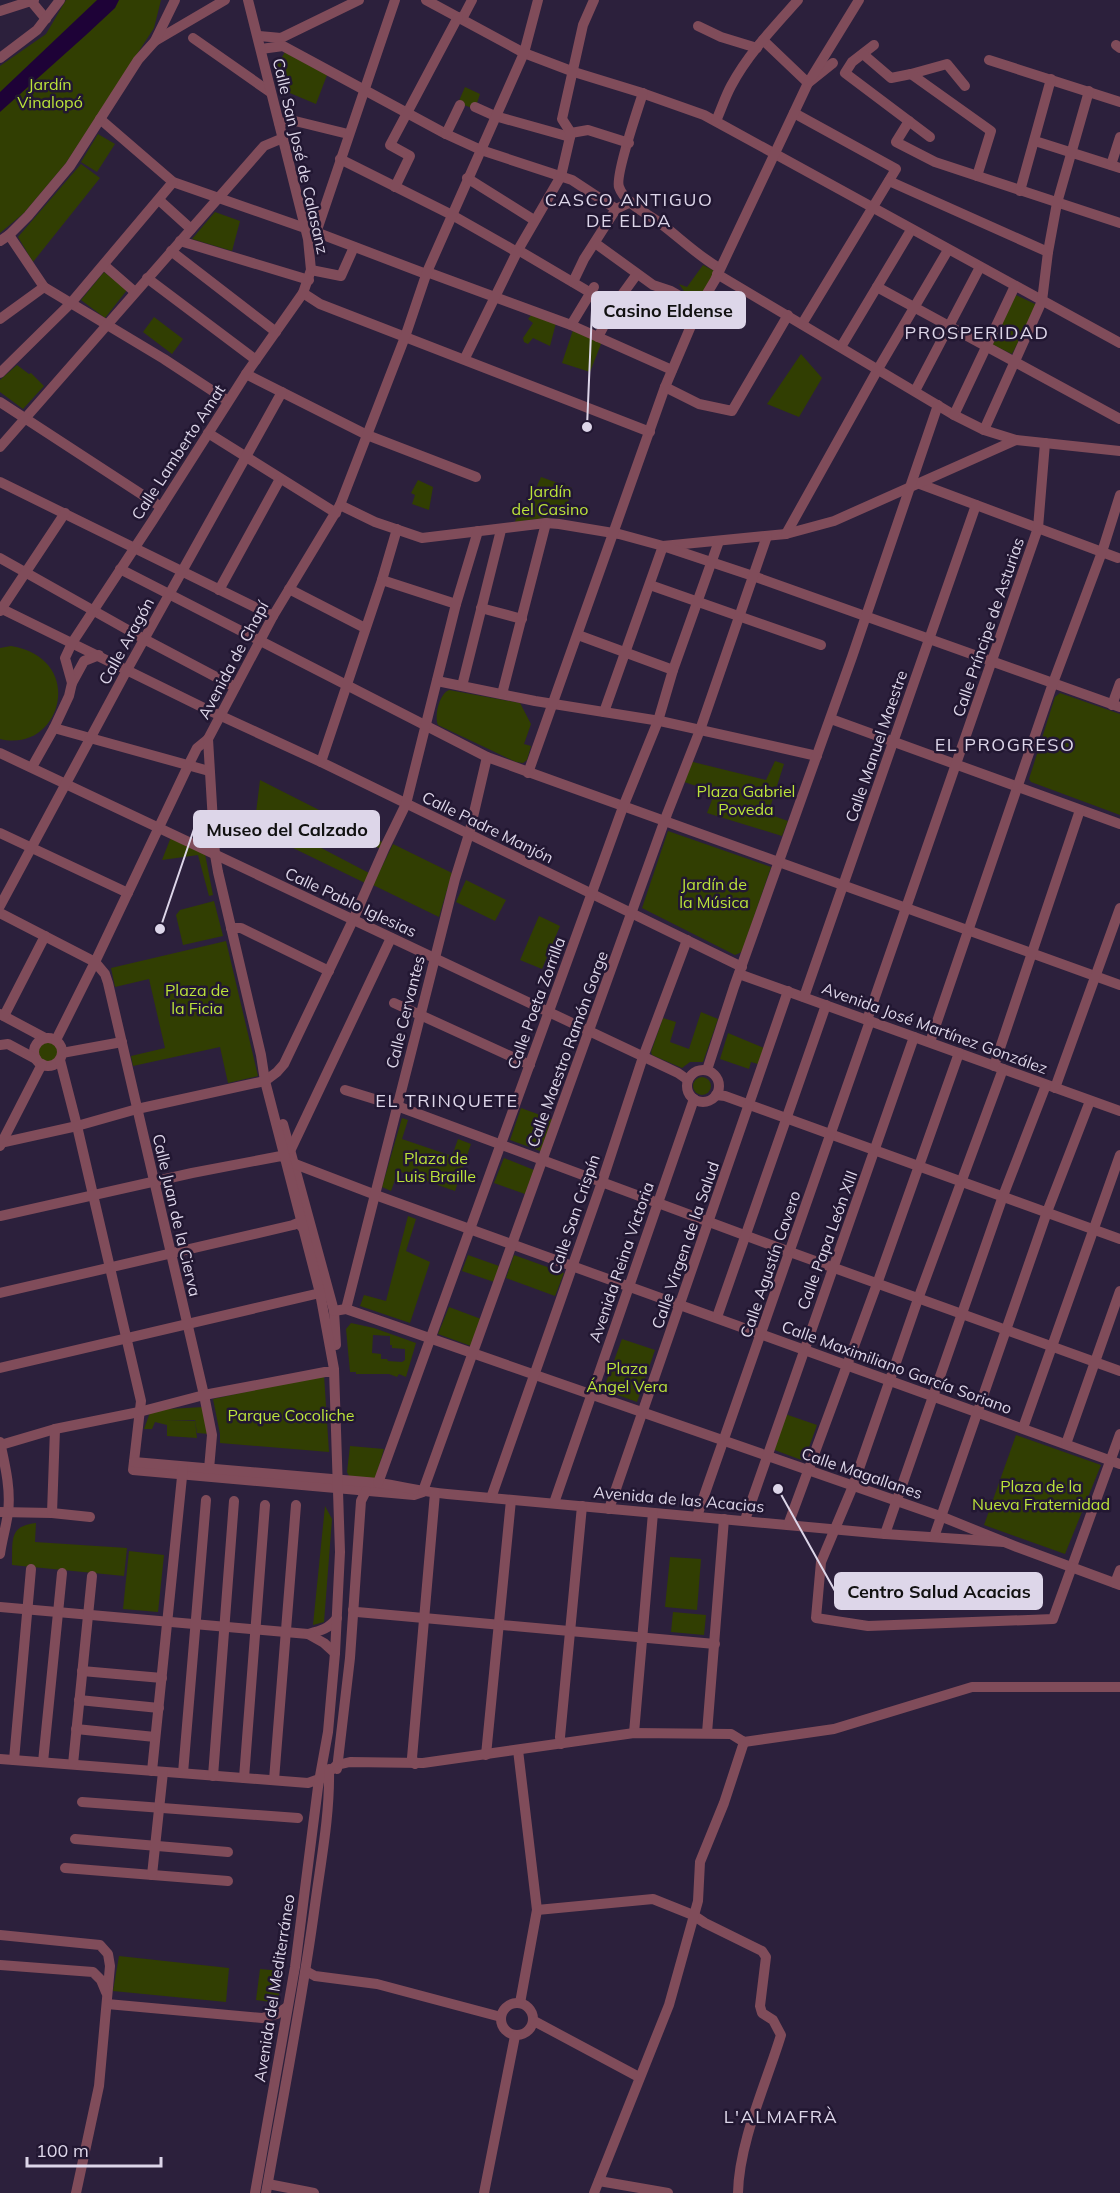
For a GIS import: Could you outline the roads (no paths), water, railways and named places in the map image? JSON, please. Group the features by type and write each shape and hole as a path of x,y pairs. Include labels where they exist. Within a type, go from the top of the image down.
{"street":[{"path":"3,54 37,30 60,0"},
{"path":"155,41 168,5 174,0"},
{"path":"225,0 155,41 138,60 70,166 5,238 44,286 228,401"},
{"name":"Calle San José de Calasanz","path":"246,374 303,294 310,275 311,231 270,92 259,36 248,0"},
{"path":"261,49 282,42 359,0"},
{"path":"311,231 340,159 395,0"},
{"path":"426,0 524,53 704,115 1120,343"},
{"path":"396,187 410,156 390,145 472,0"},
{"name":"Avenida de Chapí","path":"340,1509 334,1370 321,1293 304,1229 288,1153 261,1056 215,855 208,739 273,615 338,509 405,337 427,273 524,53 538,0"},
{"path":"465,358 534,220 561,176 570,135 562,119 583,25 594,0"},
{"path":"716,121 731,86 760,44 798,0"},
{"path":"528,773 672,369 699,307 808,83 859,0"},
{"path":"0,11 33,1 46,19"},
{"path":"168,5 172,22 180,28"},
{"path":"699,26 721,37 760,44 808,83"},
{"path":"259,36 282,42 406,114 446,134 482,150 572,180 616,209"},
{"path":"193,38 270,92"},
{"path":"874,45 852,62 846,73 930,137"},
{"path":"863,54 891,78 947,63 965,86"},
{"path":"989,60 1120,102"},
{"path":"808,83 833,63"},
{"path":"911,74 991,130 977,176"},
{"path":"1020,191 1051,79"},
{"path":"984,430 1042,301 1048,252 1058,203 1070,152 1089,91"},
{"path":"643,93 618,181 619,188 630,202 659,222 718,271 954,415 984,430 1016,440 1120,452"},
{"path":"446,134 460,105"},
{"path":"475,107 495,116 554,132 570,135 588,130 629,143"},
{"path":"794,113 896,169 802,324"},
{"path":"100,119 173,182 571,325 672,369"},
{"path":"279,123 295,120 348,134"},
{"path":"909,121 896,142 935,162 1120,223"},
{"path":"1035,141 1116,166 1120,137"},
{"path":"0,447 264,146 283,138"},
{"path":"340,159 452,214 573,282 593,290 571,325"},
{"path":"467,178 534,220"},
{"path":"890,181 1048,252"},
{"path":"0,373 71,303 173,182"},
{"path":"159,200 191,229"},
{"path":"573,282 616,209 630,202"},
{"path":"841,347 911,230"},
{"path":"180,241 310,275 341,276 354,247"},
{"path":"595,243 653,285 670,291 699,307"},
{"path":"786,534 878,369 948,250"},
{"path":"171,251 276,332"},
{"path":"104,266 135,292"},
{"path":"915,391 980,267"},
{"path":"598,337 616,303 637,273"},
{"path":"147,278 256,360"},
{"path":"0,319 44,286"},
{"path":"954,415 1015,286"},
{"path":"877,287 1120,419"},
{"path":"303,294 320,304 465,358 650,432"},
{"path":"665,387 699,404 732,411 788,315"},
{"path":"246,374 367,435 476,477"},
{"name":"Calle Lamberto Amat","path":"72,643 246,374"},
{"name":"Calle Aragón","path":"0,906 144,639 282,392"},
{"path":"0,402 161,507"},
{"path":"707,1070 831,719 938,405"},
{"path":"208,434 280,479 338,509 422,538 546,523 612,533 663,546 753,576 1116,706 1120,683"},
{"path":"663,546 786,534 834,521 1016,440"},
{"name":"Calle Príncipe de Asturias","path":"868,1020 1038,528 1045,443"},
{"path":"935,476 942,492"},
{"path":"219,590 280,479"},
{"path":"0,482 273,615"},
{"path":"920,483 1118,558"},
{"path":"930,1042 1120,495"},
{"name":"Calle Manuel Maestre","path":"804,997 976,505"},
{"path":"0,609 27,573 65,513"},
{"path":"153,520 147,539 156,559"},
{"path":"502,694 546,523"},
{"path":"321,762 397,529"},
{"path":"462,686 501,530"},
{"path":"1,1144 137,1109 267,1080 284,1064 406,804 456,604 478,531"},
{"name":"Calle Maestro Ramón Gorge","path":"423,1491 664,822 700,730 767,536"},
{"path":"712,562 719,541"},
{"path":"604,712 663,546"},
{"path":"0,558 235,687"},
{"name":"Calle Poeta Zorrilla","path":"378,1483 623,807 658,721 673,670 712,562"},
{"path":"120,569 487,757 1120,985"},
{"path":"382,580 456,604"},
{"path":"650,585 821,645"},
{"path":"289,589 365,628"},
{"path":"481,608 522,619"},
{"name":"Calle Padre Manjón","path":"0,609 632,912 741,970"},
{"path":"578,634 673,670"},
{"path":"72,643 65,658 72,683"},
{"path":"32,767 54,728 69,696 72,683 84,661 99,656"},
{"path":"437,681 658,721 817,756"},
{"path":"831,719 1120,824"},
{"path":"54,728 209,771"},
{"path":"1,1144 39,1062 35,1047 50,1039 95,962 197,748 208,739"},
{"name":"Calle Pablo Iglesias","path":"0,753 643,1056 688,1080"},
{"name":"Calle Cervantes","path":"340,1310 375,1195 487,757"},
{"path":"1080,810 1032,954 962,1181 853,1486 821,1562 816,1617 868,1626 1053,1619 1071,1568 1115,1462 1120,1434"},
{"path":"0,833 128,893"},
{"path":"885,1533 1003,1196 1051,1086 1120,908"},
{"path":"0,913 95,962"},
{"path":"231,928 240,928 329,971"},
{"path":"45,936 2,1015 60,1044 61,1057 141,1401 134,1466 339,1484"},
{"path":"0,1216 288,1153 391,938"},
{"name":"Calle San Crispín","path":"491,1498 602,1182 643,1056 687,940"},
{"name":"Calle Juan de la Cierva","path":"95,962 105,974 108,982 204,1395 212,1435 210,1474"},
{"name":"Avenida José Martínez González","path":"741,970 804,997 1090,1101 1120,1109"},
{"name":"Calle Virgen de la Salud","path":"609,1509 788,991"},
{"path":"394,1003 530,1065"},
{"path":"717,1317 826,1005"},
{"name":"Calle Agustín Cavero","path":"697,1516 790,1252 868,1020"},
{"name":"Calle Papa León XIII","path":"745,1520 914,1037"},
{"path":"0,1045 8,1044 39,1062 52,1065 61,1057 122,1042"},
{"path":"788,1525 959,1053"},
{"path":"716,1095 718,1080 707,1070 695,1072 688,1080 688,1093 694,1099 704,1102 716,1095 725,1096 1120,1239"},
{"path":"345,1090 397,1106 833,1268 1120,1371"},
{"name":"Avenida Reina Victoria","path":"554,1503 694,1099"},
{"path":"934,1537 1047,1212 1090,1101"},
{"name":"Calle Maximiliano García Soriano","path":"288,1153 295,1164 375,1195 1115,1462"},
{"path":"1023,1428 1120,1155"},
{"name":"Avenida de Chapí","path":"295,1164 340,1310 334,1370"},
{"path":"304,1197 306,1179 317,1173"},
{"path":"0,1293 298,1223 304,1229"},
{"path":"1066,1444 1120,1291"},
{"path":"0,1368 321,1293"},
{"name":"Calle Magallanes","path":"340,1310 896,1500 1118,1584"},
{"path":"0,1554 8,1478 0,1444 204,1395 334,1370"},
{"path":"52,1513 55,1429"},
{"path":"152,1875 159,1808 155,1737 183,1471"},
{"name":"Avenida de las Acacias","path":"339,1484 378,1483 435,1493 1004,1542"},
{"name":"Avenida de las Acacias","path":"339,1484 366,1491 414,1495 423,1491"},
{"path":"333,1769 350,1658 361,1501 366,1491"},
{"path":"416,1764 412,1758 435,1493"},
{"path":"183,1773 206,1500"},
{"path":"486,1755 511,1500"},
{"path":"213,1776 234,1501"},
{"path":"244,1778 265,1505"},
{"path":"274,1780 297,1505"},
{"path":"561,1744 582,1506"},
{"name":"Avenida del Mediterráneo","path":"255,2193 295,1967 316,1804 316,1783 328,1731 337,1618 340,1509"},
{"path":"4,1512 90,1517"},
{"path":"634,1733 653,1513"},
{"path":"707,1734 724,1519"},
{"path":"31,1569 4,1760 316,1783 333,1769 350,1762 416,1764 634,1733 731,1734 744,1742 834,1729 972,1687 1120,1687"},
{"path":"1118,1584 1120,1570"},
{"path":"43,1762 62,1573"},
{"path":"73,1764 92,1576"},
{"path":"0,1607 308,1634 324,1630 337,1618"},
{"path":"353,1610 715,1644"},
{"path":"308,1634 324,1643 335,1653"},
{"path":"82,1671 162,1678"},
{"path":"80,1700 159,1708"},
{"path":"76,1729 155,1737"},
{"name":"Avenida del Mediterráneo","path":"322,1852 330,1822 333,1769 328,1731"},
{"path":"594,2193 669,2005 698,1901 700,1862 724,1803 744,1742"},
{"path":"518,1750 537,1910 520,2003"},
{"name":"Avenida del Mediterráneo","path":"267,2188 306,1971 333,1769"},
{"path":"290,1782 304,1790 316,1804"},
{"name":"Avenida del Mediterráneo","path":"316,1783 325,1796 325,1824"},
{"path":"82,1802 298,1818"},
{"path":"75,1839 228,1852"},
{"path":"65,1868 228,1881"},
{"path":"537,1910 653,1899 693,1915 762,1951 766,1957 760,2006 762,2013 773,2020 781,2035 749,2134 738,2183 738,2193"},
{"path":"0,1935 100,1945 105,1949 109,1959 99,2086 76,2193"},
{"path":"0,1965 93,1972 103,1968 109,1959"},
{"path":"306,1971 315,1977 377,1984 501,2017"},
{"path":"93,1972 102,1980 107,1999"},
{"path":"107,1999 262,2018 278,2026 283,2034"},
{"path":"520,2003 529,2007 534,2021 530,2031 515,2036 503,2027 501,2017 510,2005 520,2003"},
{"path":"262,2018 277,2014 288,2007"},
{"path":"534,2021 640,2076"},
{"path":"484,2193 515,2036"},
{"path":"599,2181 668,2193"},
{"path":"267,2188 314,2193"}],"place":[{"name":"Casino Eldense","path":"587,427"},
{"name":"Museo del Calzado","path":"160,929"},
{"name":"Centro Salud Acacias","path":"778,1489"}],"district":[{"name":"CASCO ANTIGUO DE ELDA","path":"629,210"},
{"name":"PROSPERIDAD","path":"977,333"},
{"name":"EL PROGRESO","path":"1005,745"},
{"name":"EL TRINQUETE","path":"447,1101"},
{"name":"L'ALMAFRÀ","path":"781,2117"}],"park label":[{"name":"Jardín Vinalopó","path":"50,93"},
{"name":"Jardín del Casino","path":"550,500"},
{"name":"Plaza Gabriel Poveda","path":"746,800"},
{"name":"Jardín de la Música","path":"714,893"},
{"name":"Plaza de la Ficia","path":"197,999"},
{"name":"Plaza de Luis Braille","path":"436,1167"},
{"name":"Plaza Ángel Vera","path":"627,1377"},
{"name":"Parque Cocoliche","path":"291,1415"},
{"name":"Plaza de la Nueva Fraternidad","path":"1041,1495"}]}
